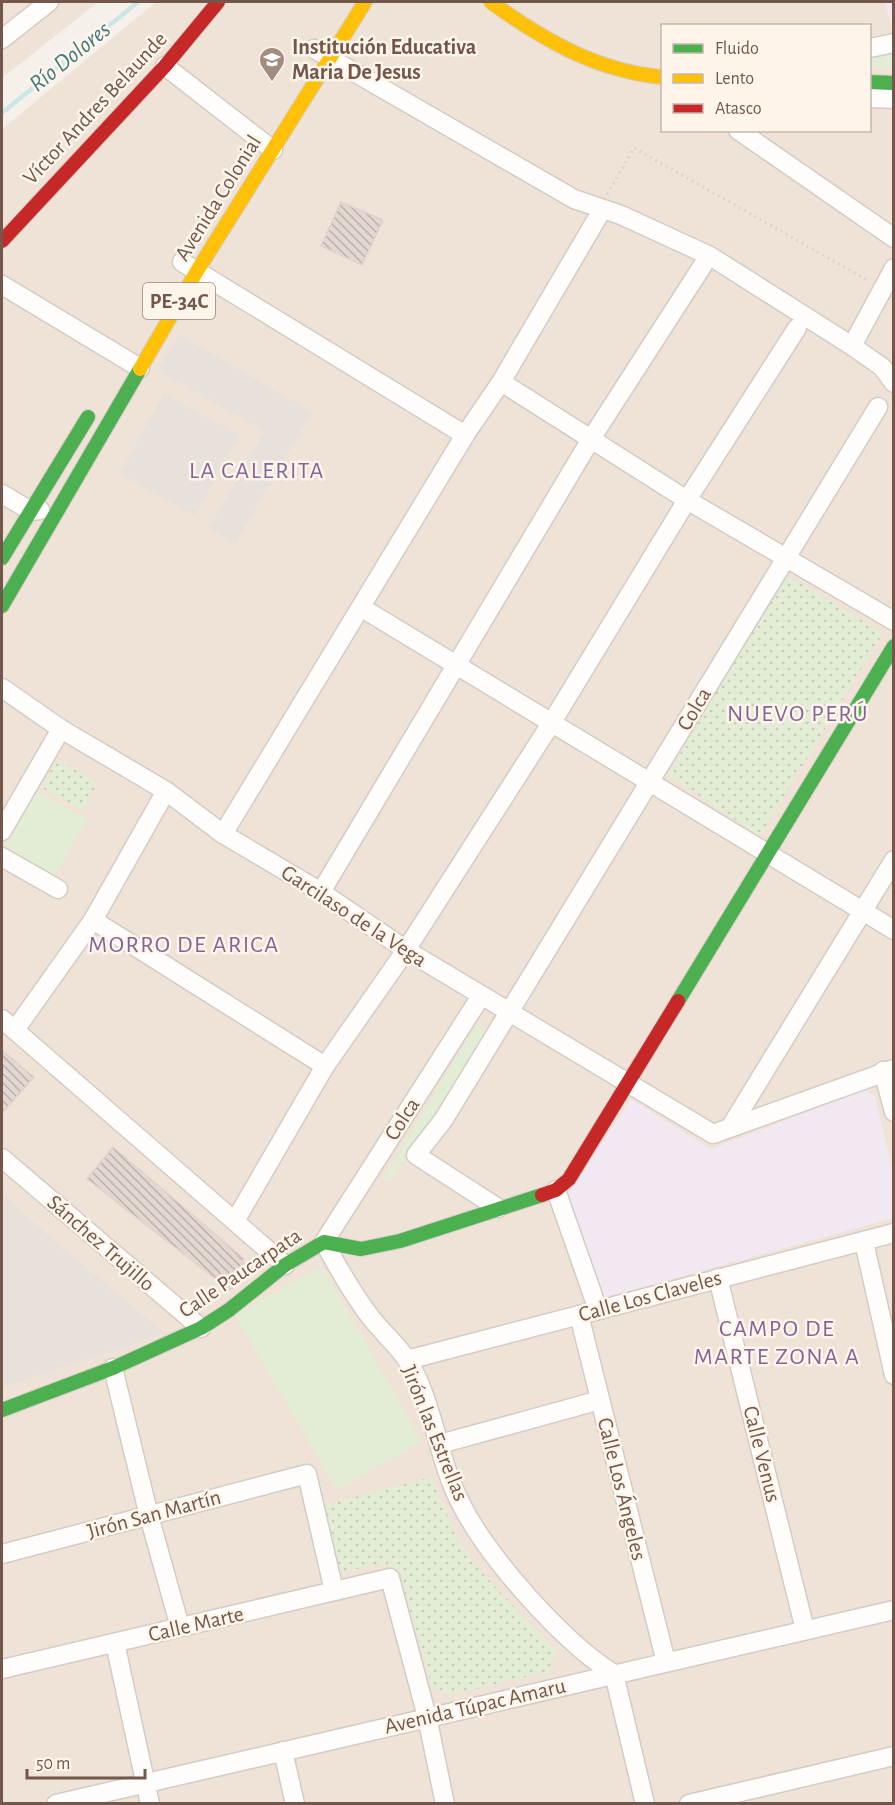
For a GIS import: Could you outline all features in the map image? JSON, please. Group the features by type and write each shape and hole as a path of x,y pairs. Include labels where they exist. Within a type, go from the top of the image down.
{"street":[{"path":"2,39 49,2"},
{"name":"Víctor Andres Belaunde","path":"2,241 165,66 218,2"},
{"name":"Avenida Colonial","path":"2,606 55,510 140,368 186,264 262,143 330,60 365,2"},
{"path":"491,2 522,25 555,44 605,65 659,79"},
{"path":"871,48 894,43"},
{"path":"314,50 574,199 621,215 710,256 852,346 882,368 894,383"},
{"path":"165,66 262,143"},
{"path":"871,82 894,83"},
{"path":"871,98 894,99"},
{"path":"741,132 894,238"},
{"path":"223,834 465,435 501,382 602,210"},
{"path":"186,264 465,435"},
{"path":"321,892 591,439 703,265"},
{"path":"852,346 894,268"},
{"path":"2,285 140,368"},
{"path":"235,1221 325,1066 406,950 552,722 687,500 796,328"},
{"path":"501,382 687,500 894,621"},
{"name":"Colca","path":"498,1208 416,1155 444,1119 878,406"},
{"path":"2,558 93,409"},
{"path":"2,494 31,511 55,510"},
{"path":"362,608 767,851 894,930"},
{"path":"598,1310 556,1190 568,1179 894,646"},
{"name":"Garcilaso de la Vega","path":"2,688 61,729 166,791 223,834 321,892 406,950 481,996 628,1081 713,1134 731,1126"},
{"path":"2,831 61,729"},
{"path":"166,791 93,920 8,1025 285,1265"},
{"path":"2,858 58,889"},
{"path":"731,1126 894,860"},
{"path":"93,920 325,1066"},
{"name":"Colca","path":"324,1242 481,996"},
{"path":"731,1126 888,1070 894,1112"},
{"name":"Sánchez Trujillo","path":"2,1158 201,1328"},
{"name":"Calle Paucarpata","path":"2,1410 113,1368 201,1328 229,1310 285,1265 324,1242 361,1249 400,1241 556,1190"},
{"name":"Calle Los Claveles","path":"407,1360 894,1233"},
{"name":"Jirón las Estrellas","path":"324,1242 344,1280 371,1319 407,1360 428,1405 460,1502 502,1567 589,1658 614,1674"},
{"path":"864,1242 894,1375"},
{"name":"Calle Venus","path":"718,1278 805,1630"},
{"name":"Calle Los Ángeles","path":"579,1315 666,1662"},
{"path":"113,1368 149,1516 180,1628"},
{"path":"440,1444 600,1400"},
{"name":"Jirón San Martín","path":"3,1548 149,1516 307,1474 334,1591"},
{"name":"Calle Marte","path":"2,1669 390,1578 427,1717"},
{"name":"Avenida Túpac Amaru","path":"56,1803 894,1610"},
{"path":"115,1643 150,1803"},
{"path":"614,1674 645,1803"},
{"path":"427,1717 445,1803"},
{"path":"283,1750 295,1803"},
{"path":"689,1803 894,1756"}],"path":[{"path":"602,210 604,198 634,148 884,289"}],"shaded area":[{"path":"2,2 98,2 2,78"},
{"path":"156,2 893,2 893,1803 2,1803 2,129"},
{"path":"885,2 893,2 893,33"},
{"path":"179,335 312,412 235,543 209,528 265,432 158,370"},
{"path":"164,394 239,435 195,515 120,474"},
{"path":"865,1090 875,1096 893,1172 893,1218 596,1300 564,1200 631,1099 711,1149"},
{"path":"2,1192 48,1236 164,1333 2,1388"}],"green space":[{"path":"893,48 893,69 871,68 871,53"},
{"path":"785,574 883,633 760,836 668,775"},
{"path":"58,759 97,783 83,810 40,787"},
{"path":"36,791 88,820 47,888 2,852"},
{"path":"477,1024 487,1032 390,1182 384,1178"},
{"path":"321,1266 422,1441 337,1490 235,1315"},
{"path":"432,1477 456,1537 483,1574 558,1653 551,1661 551,1671 450,1695 432,1686 400,1576 395,1568 379,1564 339,1573 321,1506"}],"building":[{"path":"341,202 383,220 362,265 321,246"},
{"path":"2,1050 34,1077 2,1113"},
{"path":"113,1147 243,1258 246,1277 230,1290 87,1179"}],"waterway":[{"name":"Río Dolores","path":"2,113 138,2"}],"traffic: fast":[{"path":"871,82 894,83"},
{"path":"2,606 140,369"},
{"path":"2,558 88,417"},
{"path":"678,1001 894,646"},
{"path":"2,1410 113,1368 201,1328 229,1310 285,1265 324,1242 361,1249 400,1241 542,1195"}],"traffic: slow":[{"path":"140,369 197,271 365,2"},
{"path":"491,2 551,41 593,61 638,74 661,77"}],"traffic: jam":[{"path":"2,241 165,66 218,2"},
{"path":"542,1195 556,1190 569,1179 678,1001"}],"place":[{"name":"Institución Educativa Maria De Jesus","path":"272,83"}],"district":[{"name":"LA CALERITA","path":"257,471"},
{"name":"NUEVO PERÚ","path":"798,714"},
{"name":"MORRO DE ARICA","path":"184,945"},
{"name":"CAMPO DE MARTE ZONA A","path":"777,1343"}]}
